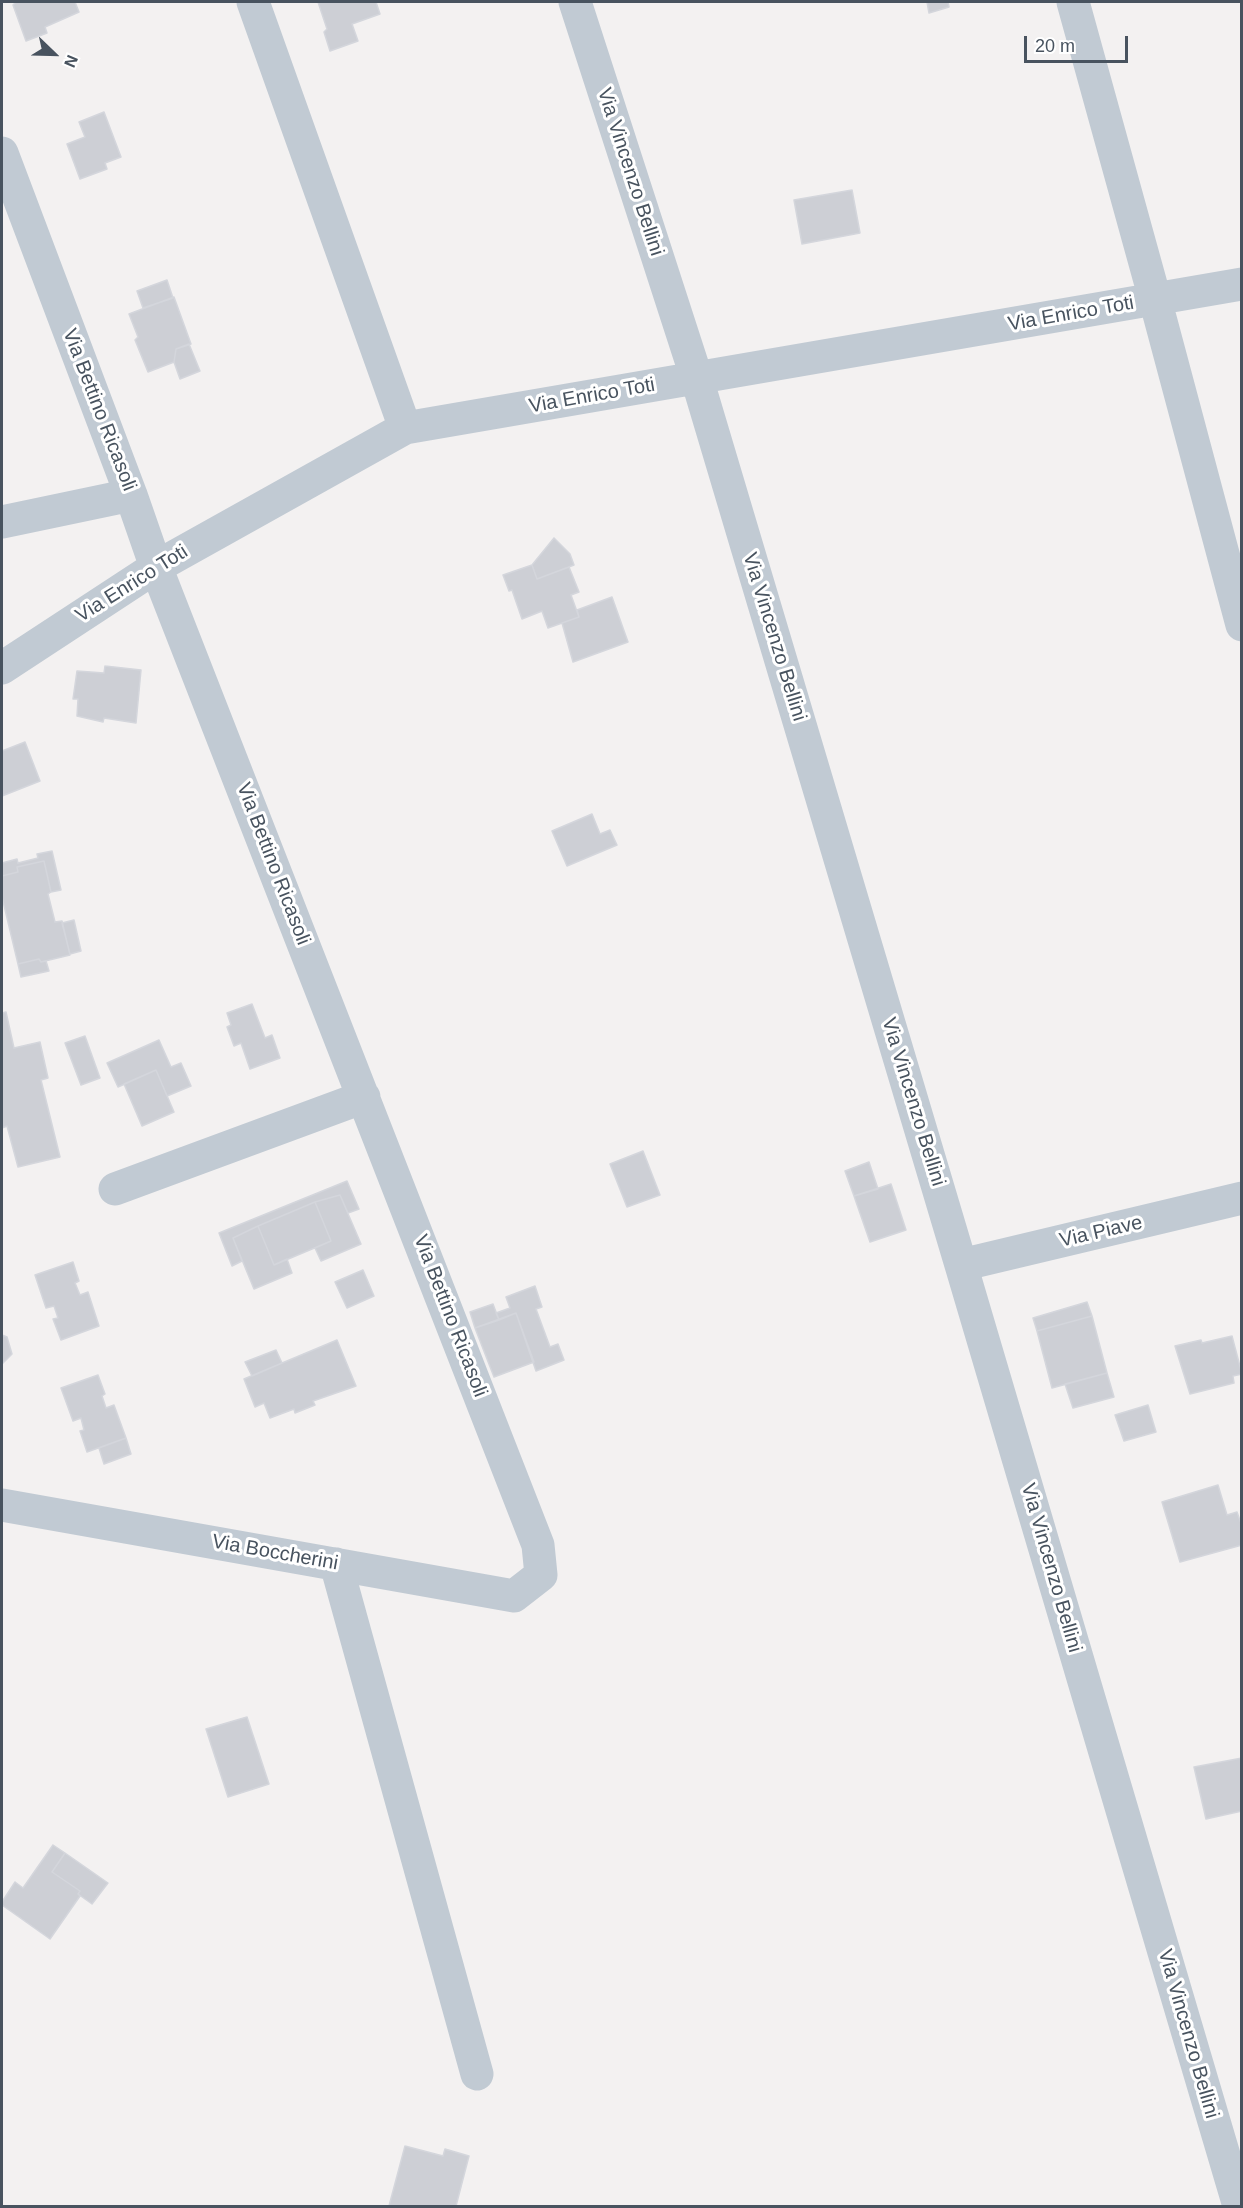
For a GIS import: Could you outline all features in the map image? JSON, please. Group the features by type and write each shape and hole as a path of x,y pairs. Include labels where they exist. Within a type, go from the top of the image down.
{"street":[{"path":"253,2 405,428"},
{"name":"Via Vincenzo Bellini","path":"575,2 697,379 1239,2206"},
{"path":"1073,2 1242,625"},
{"name":"Via Bettino Ricasoli","path":"2,153 156,567 538,1545 541,1575"},
{"name":"Via Enrico Toti","path":"2,668 156,567 405,428 1242,284"},
{"path":"2,522 131,495"},
{"path":"115,1189 364,1097"},
{"name":"Via Piave","path":"961,1265 1242,1198"},
{"name":"Via Boccherini","path":"2,1505 514,1596 541,1575"},
{"path":"336,1564 477,2074"}],"building":[{"path":"16,2 75,2 79,12 45,27 47,33 26,41 13,5"},
{"path":"318,2 376,2 380,14 352,24 358,41 330,51 324,32 327,29"},
{"path":"927,2 948,2 949,7 929,13"},
{"path":"104,112 121,157 105,163 107,169 80,179 67,144 85,137 79,122"},
{"path":"852,190 860,233 802,244 794,200"},
{"path":"167,280 173,298 143,308 137,291"},
{"path":"174,297 191,344 176,349 174,362 148,372 135,340 138,337 129,314"},
{"path":"189,344 200,371 180,379 174,362 176,349"},
{"path":"554,538 570,554 574,565 537,579 532,565"},
{"path":"532,565 537,579 569,567 579,592 571,595 579,617 548,628 542,611 522,619 512,590 509,591 503,575"},
{"path":"612,597 628,642 573,662 562,623 579,617 577,610"},
{"path":"105,666 141,670 136,723 104,718 103,722 77,716 78,699 73,699 77,671 104,673"},
{"path":"25,742 40,781 2,796 2,751"},
{"path":"592,814 600,834 610,830 617,845 567,866 552,831"},
{"path":"52,851 61,890 51,892 44,861 17,867 18,872 2,876 2,863 17,859 18,863 38,858 37,854"},
{"path":"44,861 51,892 48,894 55,922 62,921 70,955 41,962 39,959 18,964 2,897 2,876 18,872 17,867"},
{"path":"74,920 81,951 70,954 62,923"},
{"path":"39,959 41,962 46,961 49,971 21,977 18,964"},
{"path":"252,1004 265,1038 272,1035 280,1058 250,1069 241,1043 234,1046 227,1027 231,1025 227,1013"},
{"path":"6,1012 14,1048 40,1042 48,1078 41,1080 60,1157 18,1167 7,1126 2,1128 2,1013"},
{"path":"85,1036 100,1078 81,1085 65,1043"},
{"path":"159,1040 171,1067 181,1063 191,1086 167,1096 156,1070 118,1087 107,1063"},
{"path":"156,1070 174,1112 142,1126 124,1084"},
{"path":"643,1151 660,1195 627,1207 610,1164"},
{"path":"869,1162 878,1189 854,1196 845,1171"},
{"path":"347,1181 359,1209 348,1213 340,1195 315,1202 258,1226 233,1238 242,1261 232,1266 219,1233"},
{"path":"891,1184 906,1230 870,1242 854,1196"},
{"path":"340,1195 361,1244 321,1261 315,1248 331,1241 315,1202"},
{"path":"315,1202 331,1241 274,1265 258,1226"},
{"path":"258,1226 274,1265 287,1259 292,1273 254,1289 233,1238"},
{"path":"73,1262 79,1281 75,1283 80,1295 88,1292 99,1326 61,1340 53,1319 58,1318 54,1306 46,1308 35,1275"},
{"path":"363,1270 374,1296 347,1308 335,1282"},
{"path":"535,1286 542,1307 536,1309 550,1347 558,1344 564,1360 536,1371 516,1313 499,1320 496,1313 510,1308 506,1297"},
{"path":"1087,1302 1092,1316 1037,1331 1033,1318"},
{"path":"493,1304 499,1320 475,1328 470,1312"},
{"path":"516,1313 534,1362 494,1377 475,1328"},
{"path":"1092,1316 1107,1373 1052,1388 1037,1331"},
{"path":"2,1335 7,1337 12,1354 2,1364"},
{"path":"1232,1336 1242,1374 1233,1376 1234,1383 1190,1394 1175,1346"},
{"path":"337,1340 356,1386 313,1401 315,1405 295,1413 294,1409 270,1418 264,1403 255,1407 244,1379"},
{"path":"276,1350 282,1363 252,1376 245,1362"},
{"path":"1107,1373 1114,1397 1073,1408 1065,1384"},
{"path":"98,1375 105,1394 102,1396 106,1408 114,1405 126,1438 87,1452 80,1431 84,1430 81,1418 73,1421 61,1388"},
{"path":"1148,1405 1156,1432 1124,1441 1115,1415"},
{"path":"126,1438 131,1454 104,1464 99,1448"},
{"path":"1218,1485 1227,1515 1237,1512 1242,1526 1242,1545 1180,1562 1162,1502"},
{"path":"247,1717 269,1784 228,1797 206,1729"},
{"path":"1242,1758 1242,1811 1206,1819 1194,1767"},
{"path":"53,1845 65,1853 52,1872 80,1891 78,1894 80,1896 50,1939 2,1905 2,1902 15,1882 23,1888"},
{"path":"65,1853 108,1883 92,1904 78,1894 80,1891 52,1872"},
{"path":"405,2146 443,2156 445,2149 469,2156 456,2206 389,2206"}]}
